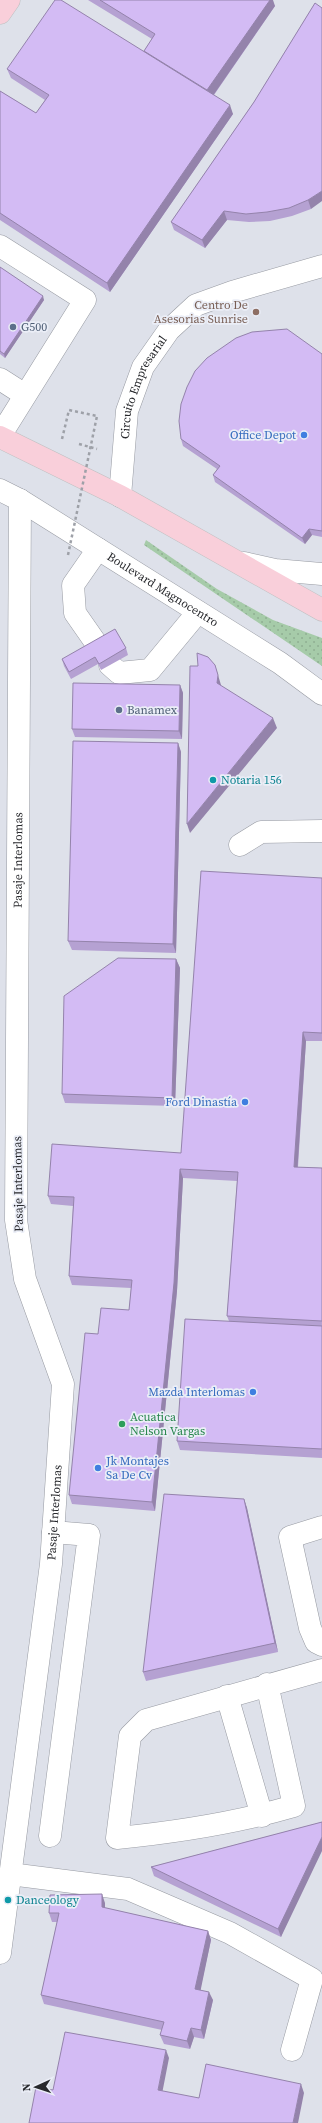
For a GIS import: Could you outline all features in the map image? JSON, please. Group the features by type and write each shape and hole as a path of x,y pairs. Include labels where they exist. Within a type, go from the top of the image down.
{"main road":[{"path":"0,14 9,0"},
{"path":"0,436 120,496 322,610"}],"street":[{"path":"0,246 85,300 0,436"},
{"name":"Circuito Empresarial","path":"120,496 127,411 143,367 168,330 196,305 232,292 322,266"},
{"path":"0,379 25,395"},
{"name":"Boulevard Magnocentro","path":"0,490 20,500 280,663 322,694"},
{"name":"Pasaje Interlomas","path":"0,1953 51,1564 63,1384 25,1279 16,1220 20,500"},
{"path":"98,549 73,585 75,613 98,646"},
{"path":"239,562 275,570 322,574"},
{"path":"110,665 119,673 150,670 198,612"},
{"path":"240,845 261,832 322,831"},
{"path":"322,1527 290,1537 310,1628 316,1642 322,1645"},
{"path":"50,1836 89,1535 53,1532"},
{"path":"267,1684 294,1806 262,1816 173,1832 117,1838 130,1736 146,1720 267,1684 322,1670"},
{"path":"227,1696 262,1816"},
{"path":"10,1874 128,1889 230,1933 312,1979 292,2050"}],"path":[{"path":"68,555 98,416 69,410 62,440 69,442"},
{"path":"77,444 100,449"}],"green space":[{"path":"146,540 217,589 273,620 322,638 322,666 144,545"}],"building":[{"path":"55,0 61,0 230,105 107,283 0,213 0,91 36,113 49,95 7,69"},
{"path":"100,0 270,0 207,90 144,51 155,34"},
{"path":"315,3 322,8 322,191 308,200 289,208 246,214 224,211 202,240 171,222 254,102"},
{"name":"G500","path":"0,267 43,296 4,354 0,351"},
{"path":"287,329 322,354 322,531 309,529 302,538 213,475 220,466 181,439 179,421 181,404 187,387 195,371 207,358 236,338 252,332"},
{"path":"115,629 126,648 99,664 95,657 69,672 62,659"},
{"name":"Notaria 156","path":"197,653 208,657 215,665 218,675 217,683 273,718 187,824 190,666 198,666"},
{"path":"73,683 180,685 179,731 72,729"},
{"path":"73,741 178,743 173,944 68,941"},
{"path":"201,871 322,878 322,1033 303,1032 294,1167 322,1168 322,1321 227,1316 238,1172 180,1169 174,1283 152,1502 69,1495 85,1333 98,1334 101,1308 129,1310 132,1280 69,1276 74,1197 48,1196 52,1144 181,1153"},
{"path":"118,958 176,959 172,1098 62,1094 64,996"},
{"name":"Mazda Interlomas","path":"185,1319 322,1326 322,1449 177,1441"},
{"path":"164,1494 244,1499 275,1643 143,1672"},
{"path":"322,1822 322,1837 278,1929 151,1867"},
{"path":"102,1894 102,1907 208,1931 195,1989 209,1992 201,2030 191,2028 187,2041 160,2035 164,2022 41,1995 59,1913 49,1913 50,1895"},
{"path":"65,2032 166,2050 158,2090 199,2098 206,2064 301,2084 293,2123 29,2123 36,2087 53,2090"}],"place":[{"name":"Centro De Asesorias Sunrise","path":"256,312"},
{"name":"G500","path":"13,327"},
{"name":"Office Depot","path":"304,435"},
{"name":"Banamex","path":"119,710"},
{"name":"Notaria 156","path":"213,780"},
{"name":"Ford Dinastía","path":"245,1102"},
{"name":"Mazda Interlomas","path":"253,1392"},
{"name":"Acuatica Nelson Vargas","path":"122,1424"},
{"name":"Jk Montajes Sa De Cv","path":"98,1468"},
{"name":"Danceology","path":"8,1900"}]}
